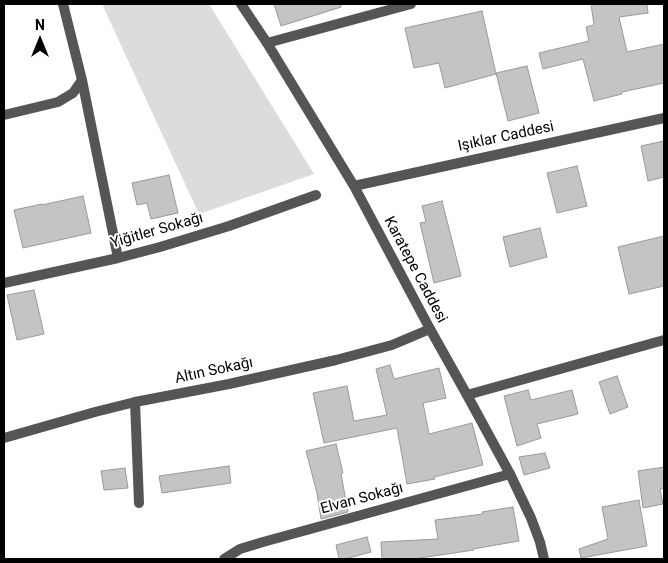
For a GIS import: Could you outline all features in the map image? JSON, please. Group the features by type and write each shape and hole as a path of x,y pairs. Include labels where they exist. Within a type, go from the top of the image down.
{"street":[{"path":"63,4 82,80 118,258"},
{"name":"Karatepe Caddesi","path":"241,4 267,43 354,186 510,474 531,518 544,559"},
{"path":"267,43 411,4"},
{"path":"4,115 58,102 73,93 82,80"},
{"name":"Işıklar Caddesi","path":"354,186 664,118"},
{"name":"Yiğitler Sokağı","path":"4,283 160,247 229,226 316,195"},
{"name":"Altın Sokağı","path":"4,438 135,402 229,384 336,360 392,345 430,329"},
{"path":"467,395 664,340"},
{"path":"135,402 139,502"},
{"name":"Elvan Sokağı","path":"224,559 240,550 263,542 510,474"}],"shaded area":[{"path":"102,4 209,4 314,174 199,214"}],"building":[{"path":"274,4 341,4 341,7 281,26"},
{"path":"591,4 647,4 648,13 619,17 627,52 664,44 664,83 622,92 622,94 594,101 583,59 543,69 539,53 589,41 586,27 594,25"},
{"path":"482,11 496,74 445,88 439,63 414,68 405,28"},
{"path":"527,66 539,113 508,121 496,73"},
{"path":"664,141 664,177 648,181 641,146"},
{"path":"577,166 587,206 557,213 547,173"},
{"path":"169,175 178,213 151,219 147,203 137,205 132,183"},
{"path":"83,196 91,233 23,248 14,210"},
{"path":"442,201 461,276 434,283 420,223 426,222 422,206"},
{"path":"540,228 547,257 510,267 503,237"},
{"path":"664,236 664,286 629,294 618,247"},
{"path":"34,290 44,334 17,340 7,295"},
{"path":"390,365 394,379 439,368 446,398 423,403 429,434 472,423 483,465 434,477 435,479 407,484 397,428 324,443 313,393 347,386 354,421 387,415 376,369"},
{"path":"617,376 628,407 610,414 599,382"},
{"path":"528,390 531,400 572,390 578,414 537,424 541,438 517,446 504,396"},
{"path":"336,444 343,473 341,474 348,512 321,519 317,493 306,451"},
{"path":"545,453 550,468 524,475 519,457"},
{"path":"229,466 231,483 162,493 159,476"},
{"path":"664,467 664,488 660,489 663,504 643,508 638,471"},
{"path":"125,468 128,488 104,490 101,471"},
{"path":"639,500 647,546 581,558 579,549 608,539 602,507"},
{"path":"513,507 519,541 420,559 382,559 381,542 438,539 435,520 483,514 482,512"},
{"path":"367,537 371,552 339,559 336,545"}]}
